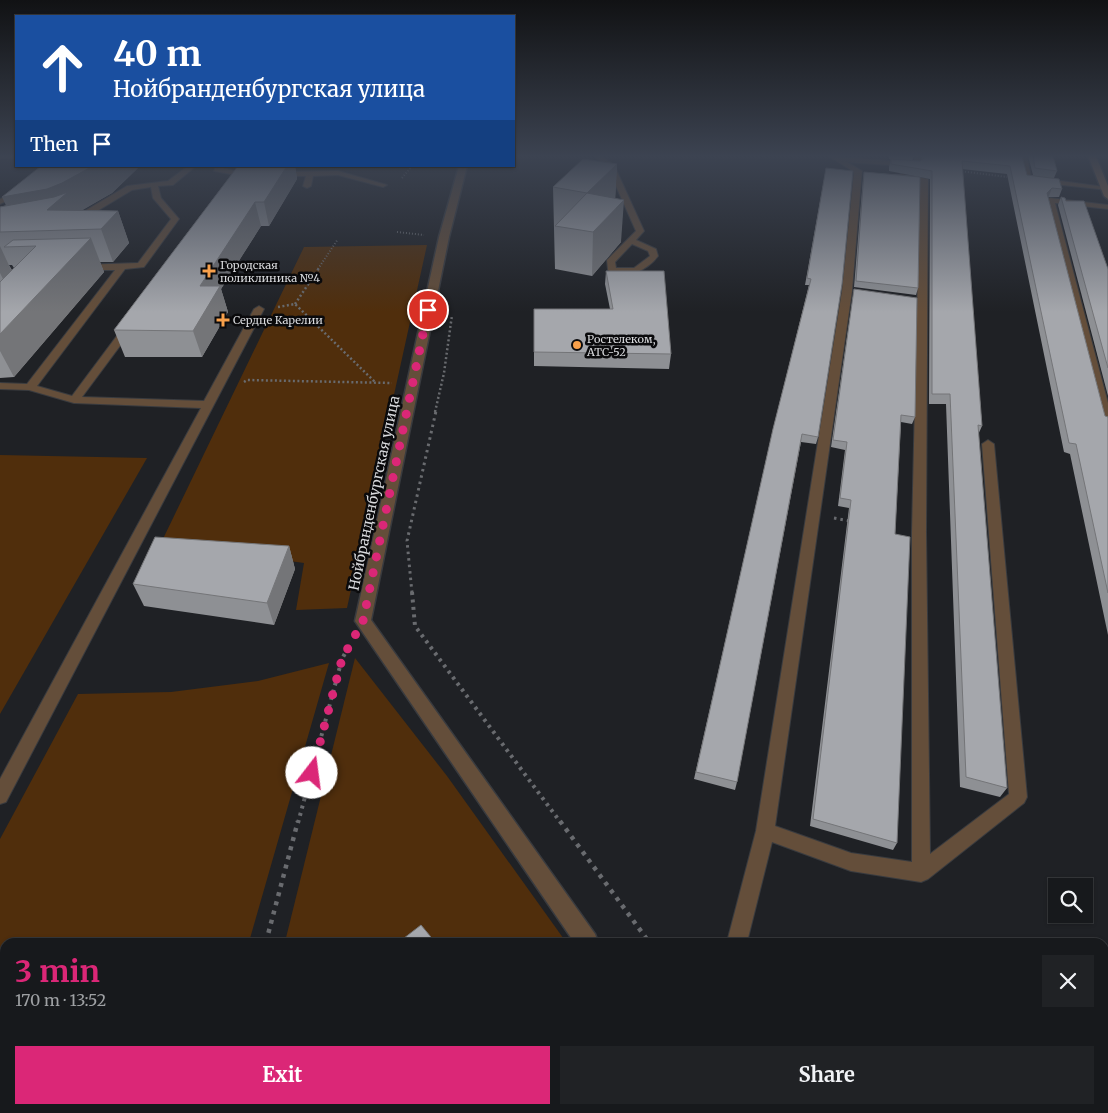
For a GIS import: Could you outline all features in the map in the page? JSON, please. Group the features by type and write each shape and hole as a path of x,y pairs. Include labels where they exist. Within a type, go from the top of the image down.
{"street":[{"name":"Нойбранденбургская улица","path":"363,621 412,383 452,208"},
{"path":"363,621 584,938"}],"lane":[{"path":"70,222 95,208"},
{"path":"75,268 141,266 175,219 166,208"},
{"path":"630,208 640,231 610,262 612,270 630,272 646,267 654,256 652,249 631,241"},
{"path":"738,938 765,831 813,514 852,292 856,208"},
{"path":"922,873 918,300 923,208"},
{"path":"1052,208 1108,425"},
{"path":"30,387 122,268"},
{"path":"0,796 259,309"},
{"path":"74,400 133,322"},
{"path":"0,386 30,387 74,400 209,405"},
{"path":"765,831 851,862 922,873 1018,797 988,444"}],"path":[{"path":"259,309 295,304 338,239"},
{"path":"295,304 376,383"},
{"path":"453,305 444,373 407,541 415,626 646,938"},
{"path":"209,405 247,380 412,383"},
{"path":"813,514 852,521"},
{"path":"267,938 342,659 363,621"}],"shaded area":[{"path":"427,245 347,608 296,610 304,563 161,543 304,247"},
{"path":"0,455 147,458 0,714"},
{"path":"355,658 447,776 563,938 286,938"},
{"path":"329,663 250,938 0,938 0,839 78,694 171,692 258,681"}],"building":[{"path":"0,208 118,211 101,229 0,232"},
{"path":"206,208 251,208 200,286 220,286 193,331 114,330"},
{"path":"573,208 616,208 593,232 555,226"},
{"path":"819,208 849,208 842,284 818,437 802,434 737,782 696,772 773,429 811,279 807,278"},
{"path":"861,208 919,208 918,288 856,281"},
{"path":"932,208 966,208 982,426 978,425 1007,788 966,777 950,394 932,394"},
{"path":"1019,208 1051,208 1105,416 1108,417 1108,593 1076,444 1069,443"},
{"path":"1064,208 1086,208 1108,269 1108,368"},
{"path":"91,238 0,334 0,282 36,246 4,247 13,240"},
{"path":"606,271 664,271 671,354 534,352 534,309 613,309"},
{"path":"854,289 917,298 915,417 901,415 895,534 910,537 897,843 813,819 851,500 840,498 847,442 833,440"},
{"path":"155,537 289,546 267,603 133,584"},
{"path":"421,925 432,938 404,938"}],"place":[{"name":"Городская поликлиника №4","path":"209,271"},
{"name":"Сердце Карелии","path":"223,320"},
{"name":"Ростелеком, АТС-52","path":"577,345"}],"route":[{"path":"312,773 342,659 363,621 428,310"}]}
